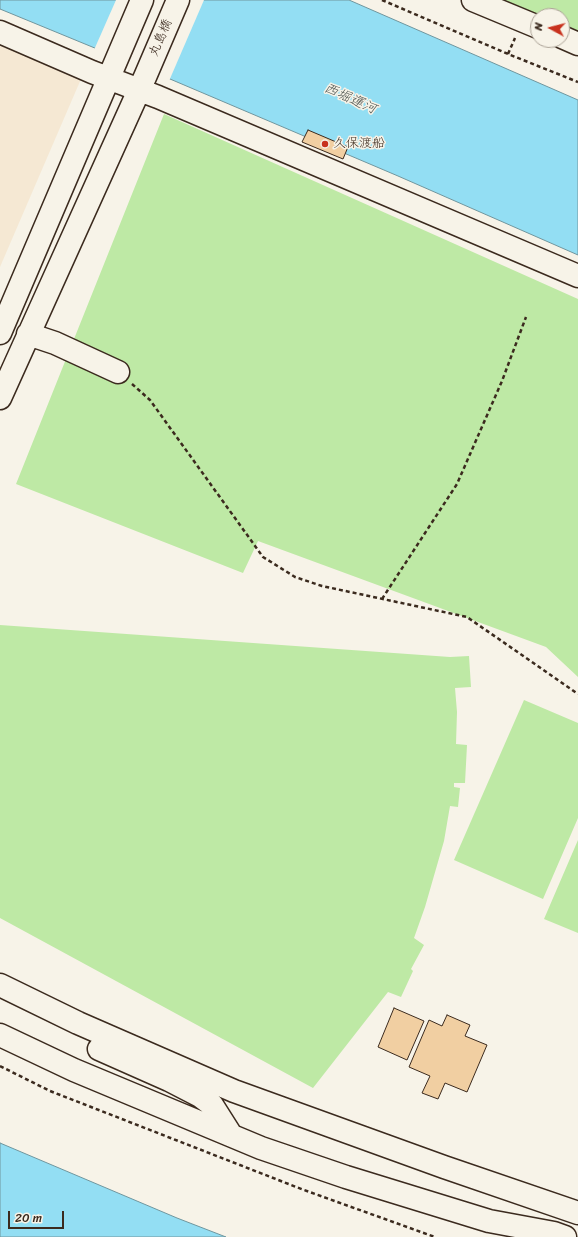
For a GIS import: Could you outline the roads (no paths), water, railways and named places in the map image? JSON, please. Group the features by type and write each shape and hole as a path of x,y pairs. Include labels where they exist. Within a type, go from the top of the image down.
{"street":[{"path":"1,330 142,0"},
{"name":"丸島橋","path":"0,398 178,0"},
{"path":"474,0 530,24"},
{"path":"0,32 142,83 165,100 578,276"},
{"path":"28,334 55,343 118,372"},
{"path":"0,985 78,1023 234,1091 444,1167 578,1213"},
{"path":"21,995 37,1017 68,1035 169,1080 200,1096 212,1105 231,1135"},
{"path":"0,1035 74,1070 261,1148 346,1177 489,1221 554,1233 565,1237"}],"water":[{"name":"西堀運河","path":"0,0 349,0 578,100 578,255 398,176 170,79 0,9"},
{"path":"0,1143 177,1218 226,1237 0,1237"}],"place":[{"name":"久保渡船","path":"325,144"}]}
